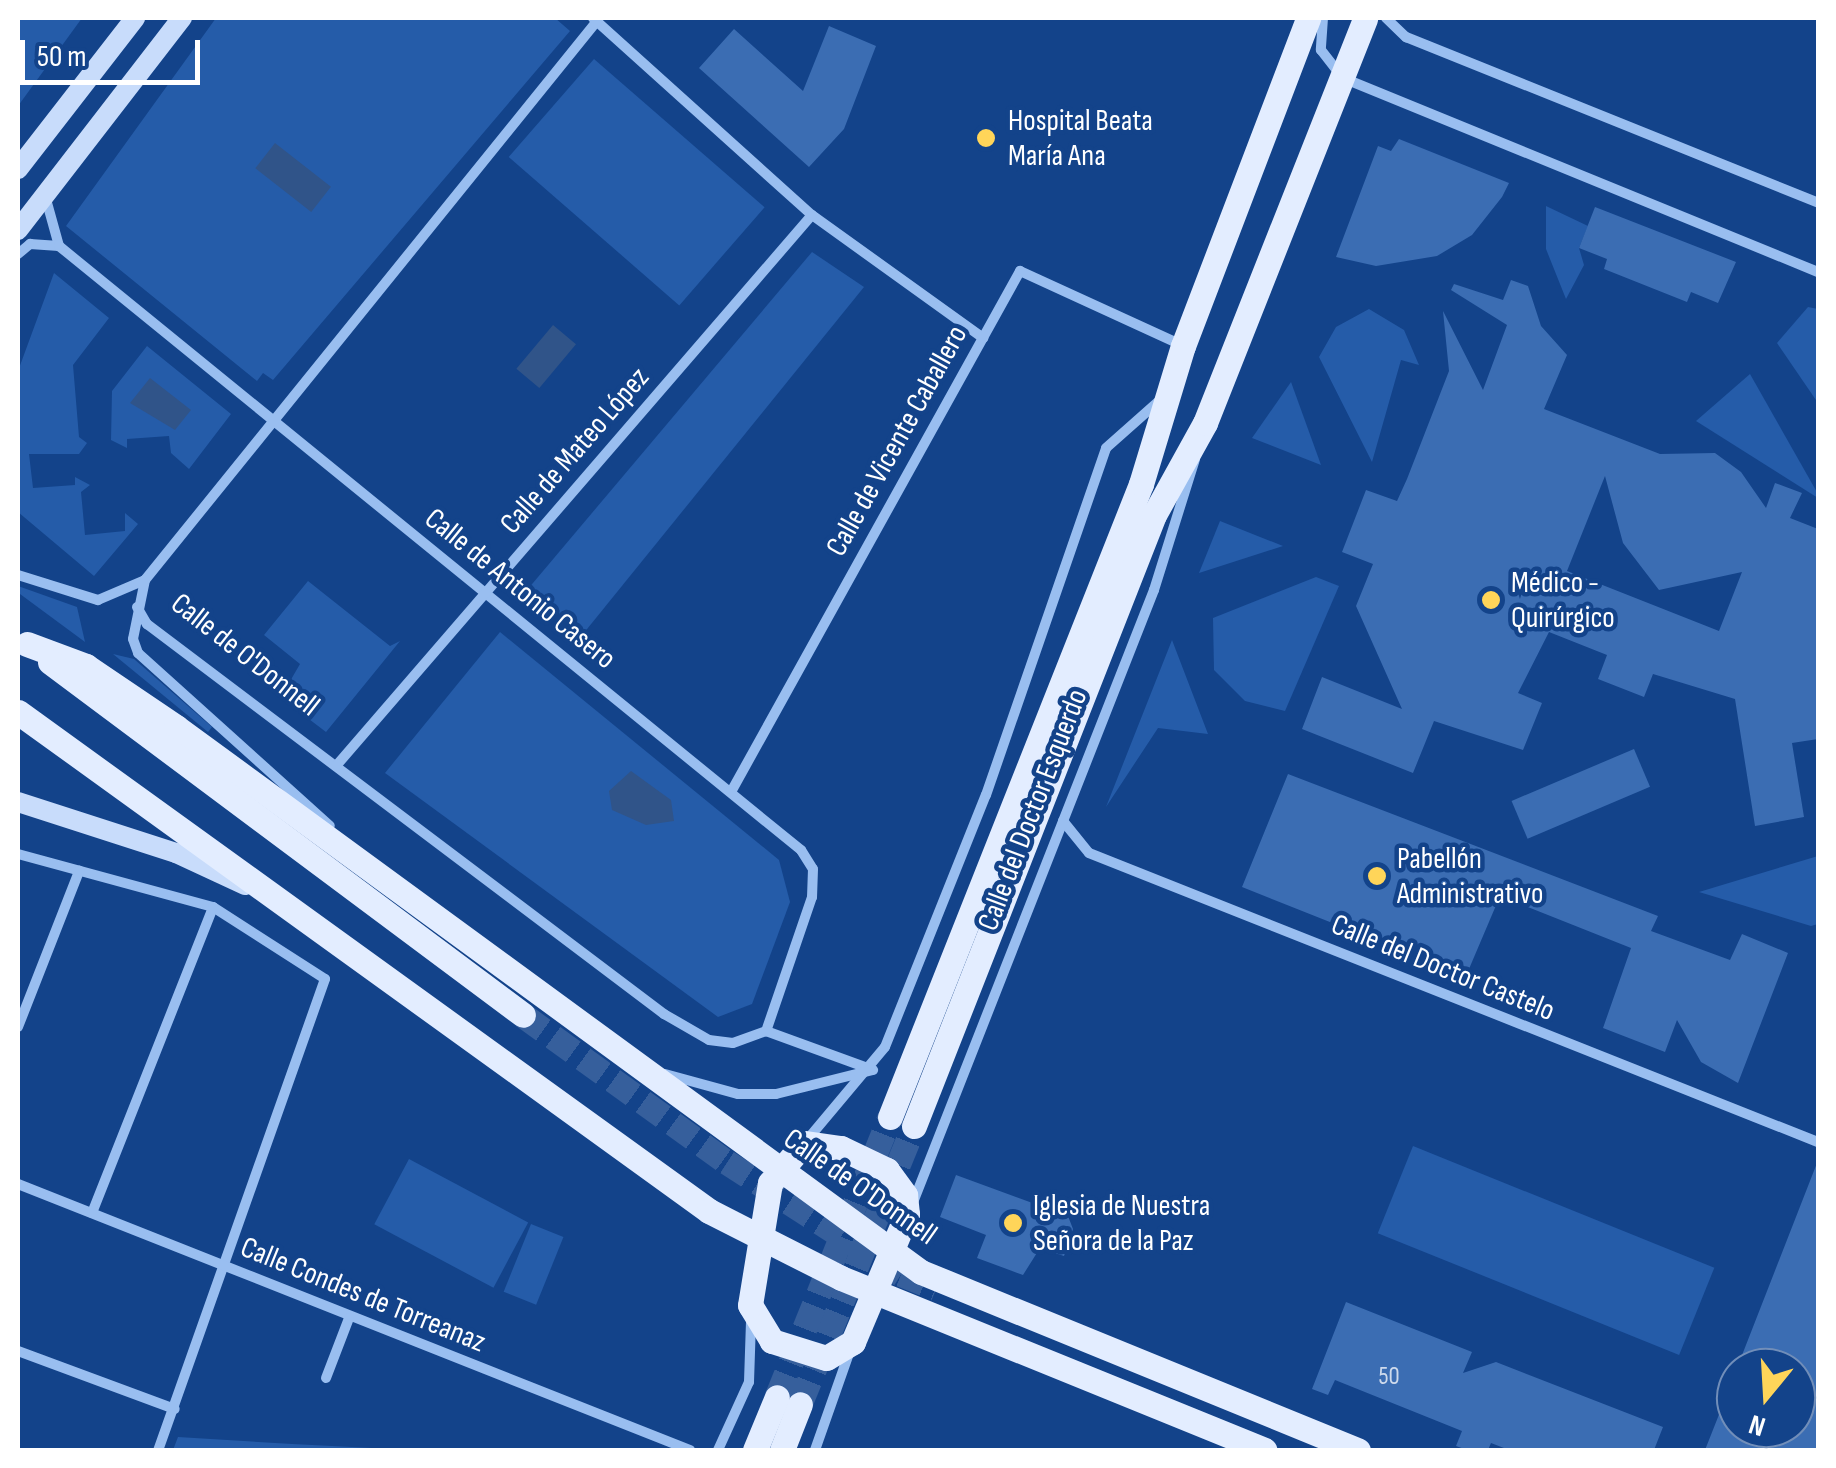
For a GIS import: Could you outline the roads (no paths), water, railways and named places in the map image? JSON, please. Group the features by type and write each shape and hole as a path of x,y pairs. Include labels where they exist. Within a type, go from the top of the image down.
{"main road":[{"name":"Calle del Doctor Esquerdo","path":"1308,18 1183,346 1141,484 902,1121 1154,515 1204,424 1365,18"},
{"name":"Calle de O'Donnell","path":"22,641 86,666 383,874 776,1168 922,1272 1358,1450"},
{"name":"Calle de O'Donnell","path":"22,641 522,1014"},
{"path":"18,712 709,1210 762,1232 876,1292 1264,1450"},
{"name":"Calle del Doctor Esquerdo","path":"776,1168 804,1143"},
{"path":"804,1143 840,1148 887,1170 905,1195 907,1214"},
{"path":"776,1168 750,1305 772,1341 791,1352 826,1358 853,1342"},
{"name":"Calle del Doctor Esquerdo","path":"853,1342 907,1214"},
{"path":"755,1450 788,1400 782,1450"}],"street":[{"path":"18,169 134,18"},
{"path":"18,230 182,18"},
{"path":"1324,18 1322,50 1342,78 1818,272"},
{"path":"1386,18 1406,37 1818,203"},
{"path":"145,580 595,19 812,214 983,338"},
{"path":"18,254 30,244 58,246 44,192"},
{"name":"Calle de Mateo López","path":"336,766 812,214"},
{"name":"Calle de Antonio Casero","path":"58,246 731,792 814,869 812,897 766,1031"},
{"name":"Calle de Vicente Caballero","path":"731,792 1020,271 1183,346"},
{"name":"Calle del Doctor Esquerdo","path":"804,1143 873,1070 986,795 1106,448 1168,392"},
{"name":"Calle del Doctor Esquerdo","path":"907,1214 1178,528 1204,424"},
{"name":"Calle de O'Donnell","path":"18,575 98,600 145,580"},
{"name":"Calle de O'Donnell","path":"145,580 137,607 138,653 383,874"},
{"name":"Calle de O'Donnell","path":"137,607 147,624 664,1014 709,1040 733,1043 766,1031"},
{"path":"18,802 176,853 291,906"},
{"name":"Calle del Doctor Castelo","path":"1064,821 1089,853 1818,1142"},
{"path":"18,854 77,876 211,912 326,979 158,1450"},
{"path":"18,1027 77,876"},
{"path":"92,1213 211,912"},
{"path":"766,1031 873,1070"},
{"path":"637,1064 738,1094 807,1090 873,1070"},
{"name":"Calle Condes de Torreanaz","path":"18,1184 690,1450"},
{"path":"718,1450 749,1382 750,1305"},
{"path":"326,1378 349,1318"},
{"name":"Calle del Doctor Esquerdo","path":"815,1450 853,1342"},
{"path":"18,1351 175,1409"}],"tunnel":[{"path":"523,1015 727,1162 901,1274 936,1288"},
{"path":"777,1397 890,1117"},
{"path":"800,1404 914,1126"}],"place":[{"name":"Hospital Beata María Ana","path":"986,138"},
{"name":"Médico - Quirúrgico","path":"1491,600"},
{"name":"Pabellón Administrativo","path":"1377,876"},
{"name":"Iglesia de Nuestra Señora de la Paz","path":"1013,1223"}]}
